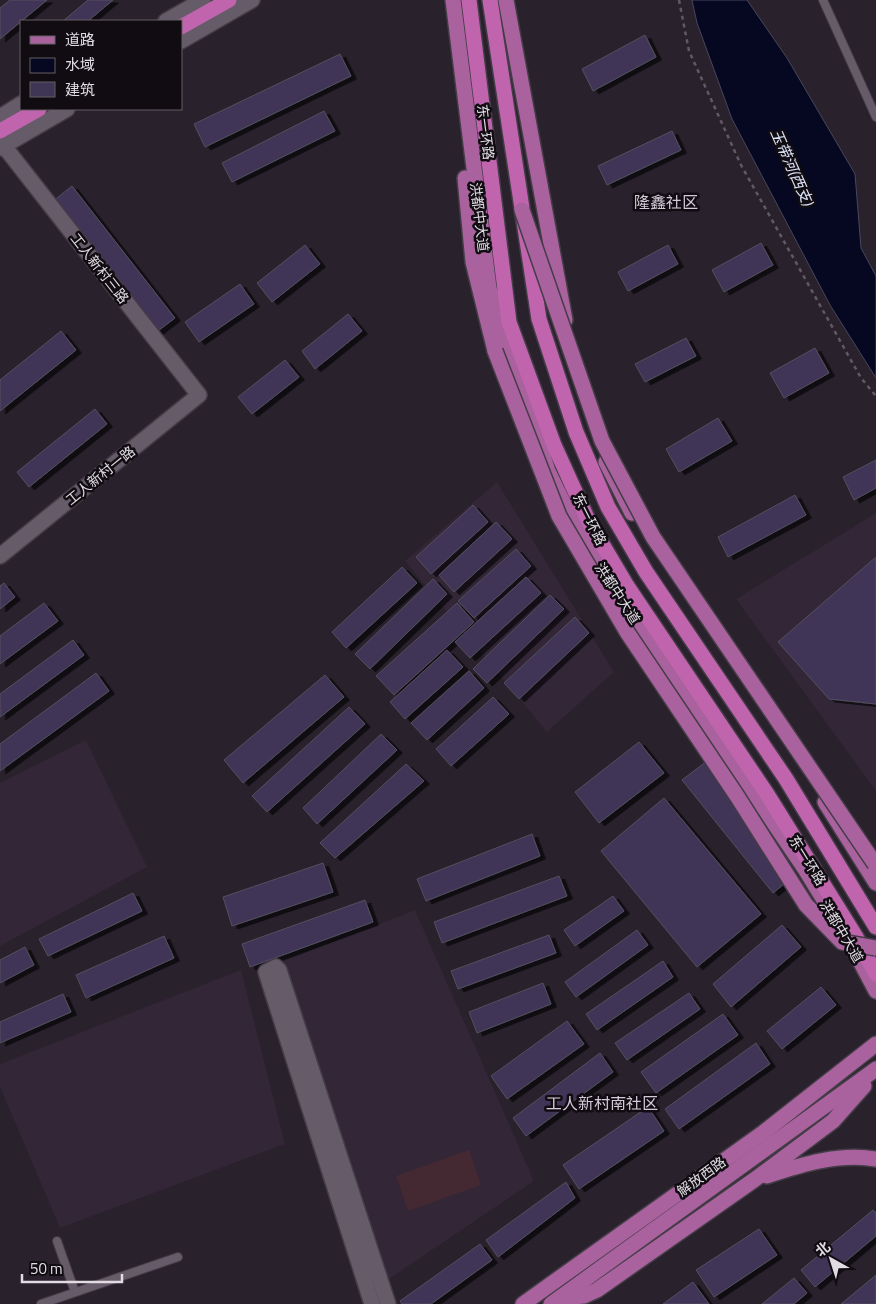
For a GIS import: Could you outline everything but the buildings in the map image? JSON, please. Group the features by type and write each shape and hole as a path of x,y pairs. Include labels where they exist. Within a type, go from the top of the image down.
{"highway":[{"path":"182,26 229,0"},
{"name":"东一环路","path":"469,0 509,322 554,445 588,520 628,586 767,794 856,937 876,974"},
{"name":"东一环路","path":"490,0 540,319 576,432 608,507 646,572 786,779 876,926"},
{"path":"1,141 38,110"}],"main road":[{"path":"445,0 473,262 495,351 559,516 627,632 806,905 842,942 876,948"},
{"name":"洪都中大道","path":"452,0 489,288 548,471 566,510 608,579 805,869 851,944 876,991"},
{"path":"506,0 584,413 616,484 654,551 773,721 876,883"},
{"path":"522,210 602,441 653,537 876,864"},
{"name":"解放西路","path":"523,1304 764,1132 876,1044"},
{"path":"555,1301 584,1296 597,1290 754,1180 833,1121 876,1070"},
{"name":"解放西路","path":"555,1301 876,1070"},
{"path":"754,1180 827,1158 863,1157 876,1159"}],"street":[{"path":"168,20 203,0"},
{"path":"182,40 252,0"},
{"path":"0,117 20,105"},
{"path":"1,141 65,110"},
{"name":"工人新村三路","path":"1,141 199,395"},
{"name":"工人新村一路","path":"0,556 199,395"},
{"path":"372,1304 266,972 271,968 276,967 279,970 388,1304"}],"lane":[{"path":"823,0 876,117"},
{"path":"56,1241 75,1292"},
{"path":"41,1304 178,1257"}],"path":[{"path":"678,0 689,51 741,165 861,378 876,396"}],"shaded area":[{"path":"497,482 614,672 547,732 405,561"},
{"path":"876,513 876,791 736,599"},
{"path":"86,740 147,867 0,946 0,783"},
{"path":"415,910 534,1181 389,1279 284,961"},
{"path":"241,970 285,1144 60,1228 0,1087 0,1064"},
{"path":"469,1150 481,1185 408,1211 396,1176"}],"water":[{"name":"玉带河(西支)","path":"692,0 747,0 787,58 855,174 861,248 876,276 876,378 830,305 732,119 697,23"}],"district":[{"name":"隆鑫社区","path":"666,202"},
{"name":"工人新村南社区","path":"602,1103"}]}
